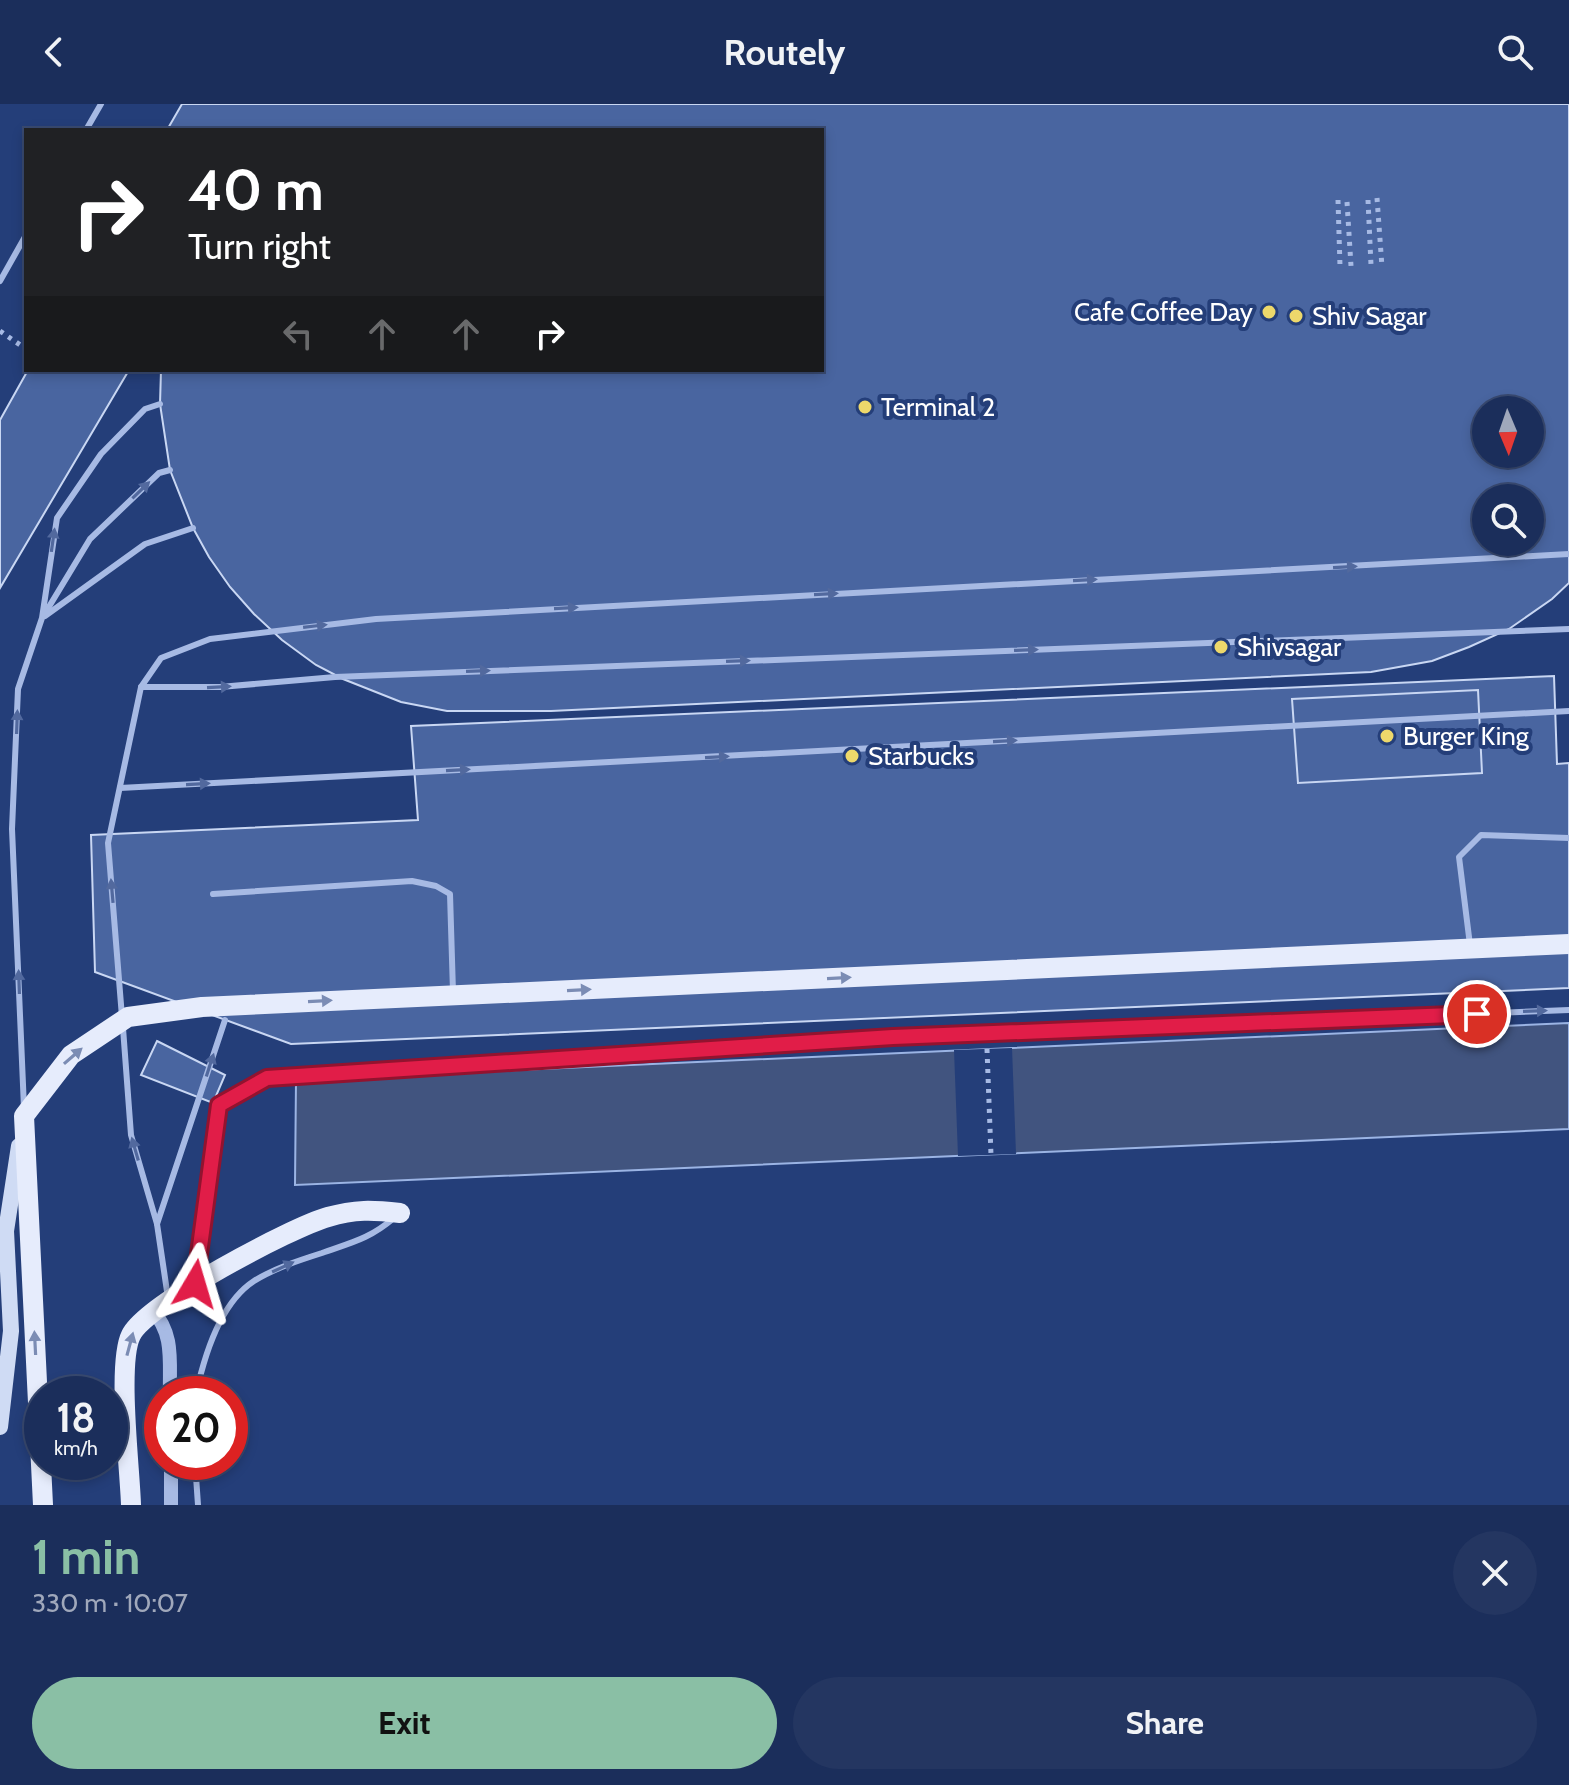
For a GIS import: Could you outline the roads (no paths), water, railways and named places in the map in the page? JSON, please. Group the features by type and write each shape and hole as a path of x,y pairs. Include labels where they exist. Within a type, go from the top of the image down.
{"main road":[{"path":"0,1427 11,1331 6,1231 24,1116 71,1055 128,1017 202,1007 1569,944"},
{"path":"24,1116 43,1505"},
{"path":"131,1505 125,1371 131,1335 161,1306 195,1284 262,1247 326,1217 363,1209 400,1213"}],"street":[{"path":"161,1306 162,1320 170,1341 170,1376"},
{"path":"171,1480 171,1505"}],"lane":[{"path":"87,128 101,104"},
{"path":"0,281 24,239"},
{"path":"24,1116 12,829 18,689 42,618 57,518 101,454 145,409 160,404"},
{"path":"42,618 90,539 159,473 170,470"},
{"path":"42,618 145,544 193,528"},
{"path":"161,1306 157,1224 131,1135 108,843 141,687 161,658 210,639 376,619 1569,554"},
{"path":"141,687 220,687 366,676 1569,629"},
{"path":"120,788 1569,711"},
{"path":"1471,948 1459,857 1481,835 1569,838"},
{"path":"213,894 412,881 436,886 450,894 453,995"},
{"path":"195,1284 219,1105 267,1078 893,1037 1569,1010"},
{"path":"157,1224 225,1020"},
{"path":"200,1376 224,1313 252,1282 294,1262 374,1235 400,1213"},
{"path":"196,1480 198,1505"}],"water":[{"path":"1569,1023 1569,1129 295,1185 296,1080"}],"place":[{"name":"Cafe Coffee Day","path":"1269,312"},
{"name":"Shiv Sagar","path":"1296,316"},
{"name":"Terminal 2","path":"865,407"},
{"name":"Shivsagar","path":"1221,647"},
{"name":"Burger King","path":"1387,736"},
{"name":"Starbucks","path":"852,756"}]}
